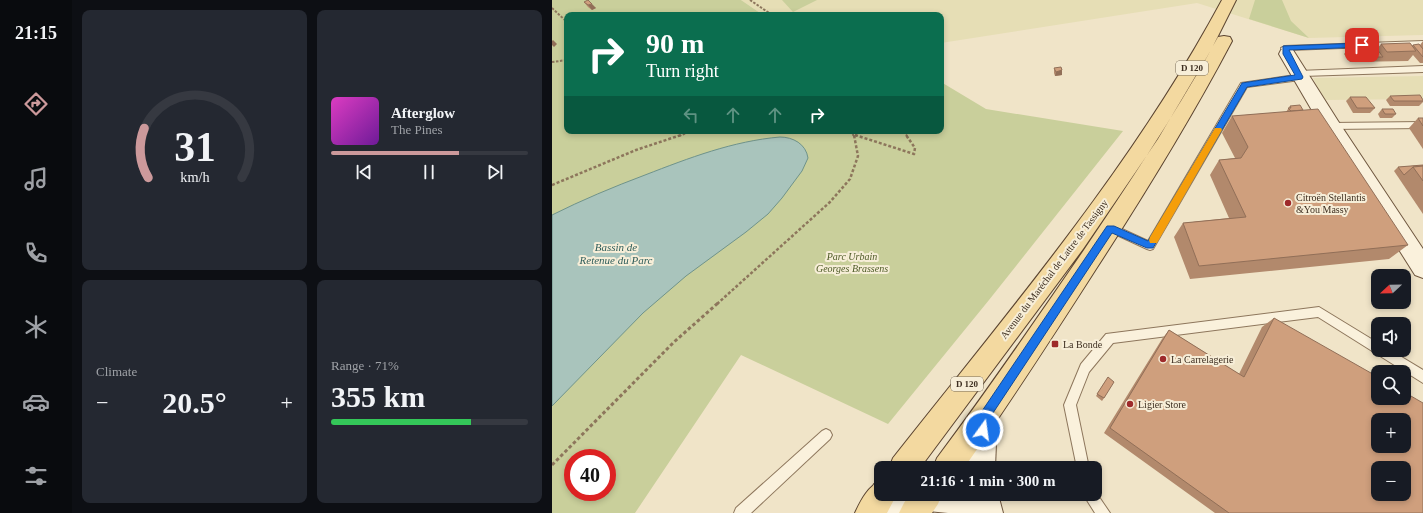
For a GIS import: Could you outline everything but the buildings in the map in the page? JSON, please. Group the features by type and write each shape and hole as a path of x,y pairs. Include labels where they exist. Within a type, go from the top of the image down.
{"main road":[{"name":"Avenue du Maréchal de Lattre de Tassigny","path":"908,461 1076,243 1155,127 1204,48 1229,0"},
{"name":"Avenue du Maréchal de Lattre de Tassigny","path":"952,461 984,418 1111,228 1174,130 1230,31 1242,0"},
{"path":"870,513 878,501"}],"street":[{"path":"1287,54 1299,76 1423,268"},
{"path":"982,461 984,418"},
{"path":"887,501 895,513"},
{"path":"956,501 968,513"},
{"path":"985,501 988,513"}],"lane":[{"path":"1287,54 1285,48 1423,43"},
{"path":"1111,228 1150,246 1244,85 1299,76 1423,69"},
{"path":"1331,126 1423,124"},
{"path":"1082,461 1070,405 1085,368 1110,338 1319,312 1371,344"},
{"path":"1392,357 1423,377"},
{"path":"741,513 826,436"},
{"path":"1095,501 1103,513"}],"path":[{"path":"750,0 768,12"},
{"path":"552,8 564,19"},
{"path":"552,62 564,60"},
{"path":"552,185 636,150 683,134"},
{"path":"552,465 674,342 830,202 850,179 858,156 854,134 914,154 915,148 906,134"}],"shaded area":[{"path":"741,0 1423,0 1423,35 1309,38 1197,3 944,43 944,12 759,12"},
{"path":"1423,76 1423,99 1324,100 1313,78"}],"green space":[{"name":"Parc Urbain Georges Brassens","path":"552,0 741,0 759,12 564,12 564,134 944,134 944,84 986,109 1123,131 989,300 888,424 741,355 635,513 552,513"},
{"path":"782,0 817,0 793,12"},
{"path":"1255,0 1282,0 1291,21 1309,38 1249,19"}],"water":[{"name":"Bassin de Retenue du Parc","path":"780,137 790,138 802,145 808,158 802,171 782,198 768,214 686,276 643,313 552,406 552,215 609,189 711,151 745,142"}],"slow traffic":[{"path":"1153,240 1218,130"}],"place":[{"name":"Citroën Stellantis &You Massy","path":"1288,203"},
{"name":"La Bonde","path":"1055,344"},
{"name":"La Carrelagerie","path":"1163,359"},
{"name":"Ligier Store","path":"1130,404"}],"route":[{"path":"983,430 984,418 1111,228 1150,246 1244,85 1300,77 1285,48 1362,45"}]}
